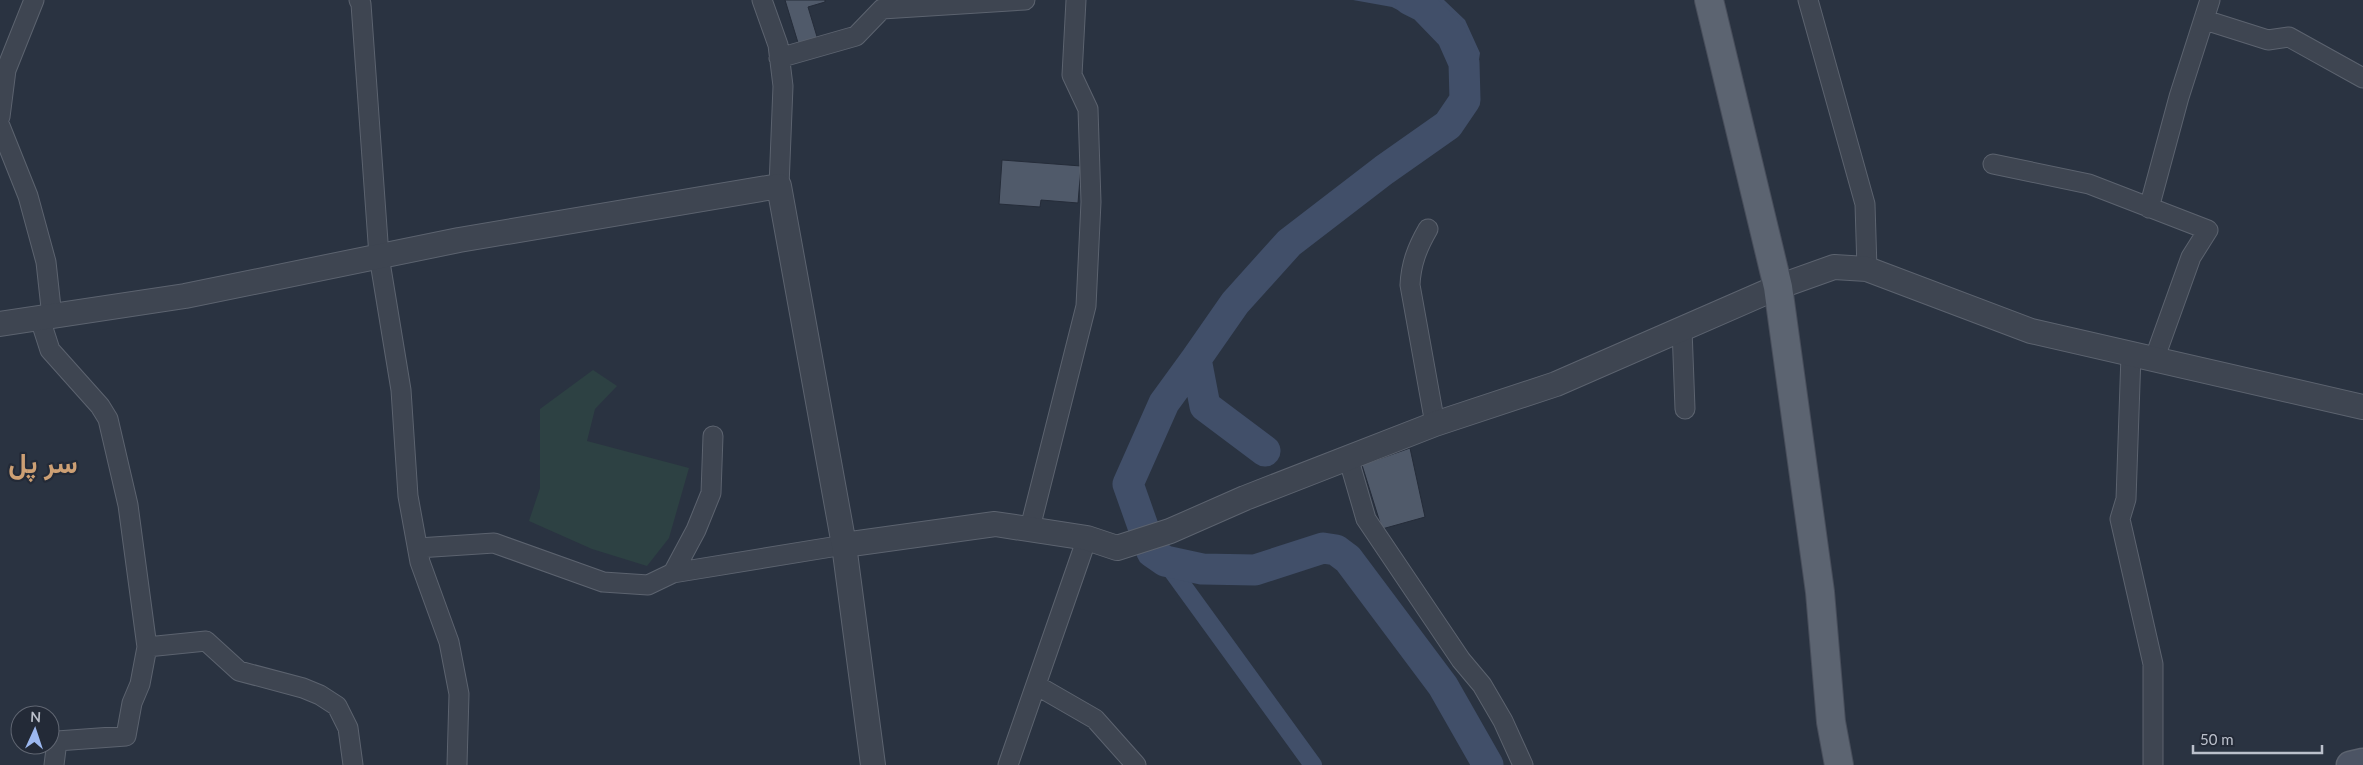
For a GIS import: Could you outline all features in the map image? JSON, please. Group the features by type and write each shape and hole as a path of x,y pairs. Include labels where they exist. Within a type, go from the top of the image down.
{"main road":[{"path":"1709,0 1778,288 1820,592 1831,722 1839,765"},
{"path":"2350,765 2363,762"}],"street":[{"path":"0,117 6,70 34,0"},
{"path":"359,0 361,4 379,256 401,390 408,496 420,562 449,642 459,694 457,765"},
{"path":"762,0 778,45 783,86 779,186 844,545 873,765"},
{"path":"779,58 856,36 882,9 1026,0"},
{"path":"1030,528 1086,306 1091,202 1088,109 1072,75 1076,0"},
{"path":"1808,0 1865,204 1867,269"},
{"path":"2149,208 2179,97 2210,0"},
{"path":"2205,20 2268,40 2289,38 2363,78"},
{"path":"0,126 28,196 44,253 46,318 50,350 100,406 108,419 128,505 147,647 140,684 132,703 126,736 57,741 54,765"},
{"path":"1993,164 2088,184 2208,230 2191,257 2154,360"},
{"path":"0,324 185,296 459,240 779,186"},
{"path":"1428,229 1419,244 1411,266 1410,285 1435,424"},
{"path":"418,548 494,543 603,582 648,585 673,573 844,545 995,524 1087,538 1117,548 1170,532 1245,498 1435,424 1556,384 1778,288 1834,267 1867,269 2031,331 2363,408"},
{"path":"1682,329 1685,409"},
{"path":"2130,355 2126,499 2120,519 2153,664 2153,765"},
{"path":"673,573 696,530 711,493 713,436"},
{"path":"1348,457 1366,519 1461,660 1482,685 1503,721 1523,765"},
{"path":"1008,765 1087,538"},
{"path":"147,647 206,641 239,671 320,695 337,706 348,728 353,765"},
{"path":"1036,685 1095,719 1136,765"}],"green space":[{"path":"593,370 617,386 595,409 587,441 689,468 669,538 647,566 592,549 529,521 540,488 540,409"}],"water":[{"path":"1353,0 1444,0 1465,20 1480,53 1476,80 1453,69 1438,31 1392,7"}],"building":[{"path":"785,0 825,0 825,2 808,7 818,40 799,46"},
{"path":"1002,160 1081,166 1078,203 1041,200 1040,207 999,204"},
{"path":"1410,448 1425,517 1382,529 1362,465"}],"waterway":[{"path":"1265,451 1205,406 1196,359 1235,303 1289,243 1384,170 1448,125 1465,100 1464,63 1452,36 1424,7 1410,0"},
{"path":"1196,359 1164,403 1128,484 1152,552 1165,561 1202,569 1255,570 1323,548 1336,550 1348,559 1443,686 1488,765"},
{"path":"1165,561 1313,765"}],"district":[{"name":"سر پل","path":"43,463"}]}
